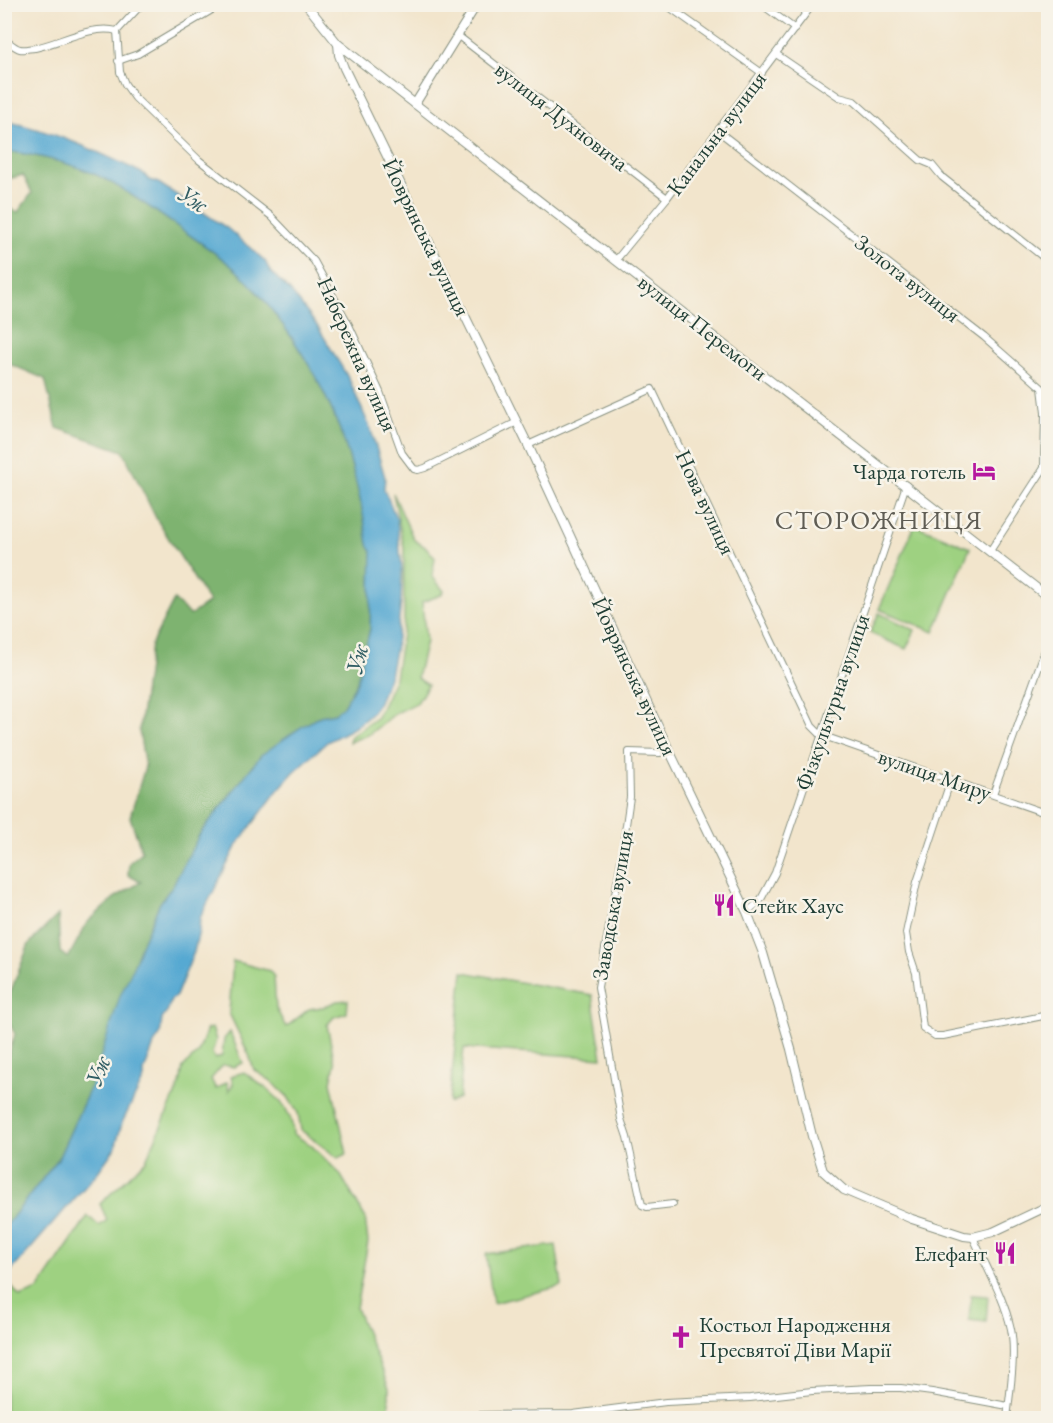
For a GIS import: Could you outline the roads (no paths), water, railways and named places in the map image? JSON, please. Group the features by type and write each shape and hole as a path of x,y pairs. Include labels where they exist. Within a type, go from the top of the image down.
{"street":[{"path":"4,39 24,50 97,29 108,28 117,31 142,4"},
{"path":"118,61 138,54 222,4"},
{"name":"вулиця Перемоги","path":"306,4 338,44 1048,597"},
{"path":"415,104 477,4"},
{"path":"665,4 762,74"},
{"path":"761,4 795,29"},
{"name":"Канальна вулиця","path":"616,260 667,198 813,4"},
{"name":"Набережна вулиця","path":"117,31 118,61 125,84 135,98 200,160 271,216 314,261 349,325 380,392 402,453 414,469 425,468 517,422"},
{"name":"вулиця Духновича","path":"458,35 667,198"},
{"name":"Йоврянська вулиця","path":"338,44 344,68 528,445 669,750 747,912 763,953 823,1171 844,1190 912,1219 973,1238"},
{"path":"776,54 839,97 854,101 920,160 932,165 942,177 1048,261"},
{"name":"Золота вулиця","path":"718,131 984,337 1042,388 1046,454"},
{"name":"Нова вулиця","path":"528,445 652,388 812,726 821,735"},
{"path":"990,551 1038,479 1044,468 1046,454"},
{"name":"Фізкультурна вулиця","path":"747,912 760,901 775,873 906,485"},
{"path":"993,794 1048,642"},
{"name":"вулиця Миру","path":"821,735 1048,814"},
{"name":"Заводська вулиця","path":"669,750 660,753 629,752 630,797 620,867 597,987 621,1119 642,1205 647,1207 673,1204"},
{"path":"951,779 917,882 906,933 916,973 923,1028 935,1036 943,1036 1048,1015"},
{"path":"1007,1419 1011,1331 1005,1310 973,1238 993,1232 1048,1206"},
{"path":"404,1418 573,1414 666,1402 871,1388 901,1388 932,1392 1008,1406"}],"water":[{"name":"Уж","path":"5,121 59,136 144,174 149,180 157,182 227,228 265,261 270,271 293,294 318,327 349,379 371,430 385,477 384,489 397,520 402,571 396,646 390,675 378,704 369,716 355,727 327,742 294,772 237,845 200,918 194,952 176,996 171,1000 162,1019 160,1035 144,1071 144,1078 122,1123 115,1148 98,1172 5,1278 5,1227 58,1159 92,1084 120,996 142,943 160,903 173,885 200,834 261,755 320,716 335,713 343,706 357,682 370,629 372,551 368,544 357,485 341,431 330,405 303,355 260,295 237,271 216,254 110,182 66,164 42,157 5,151"}],"place":[{"name":"Чарда готель","path":"984,471"},
{"name":"Стейк Хаус","path":"724,905"},
{"name":"Елефант","path":"1005,1253"},
{"name":"Костьол Народження Пресвятої Діви Марії","path":"681,1337"}],"district":[{"name":"СТОРОЖНИЦЯ","path":"879,520"}]}
